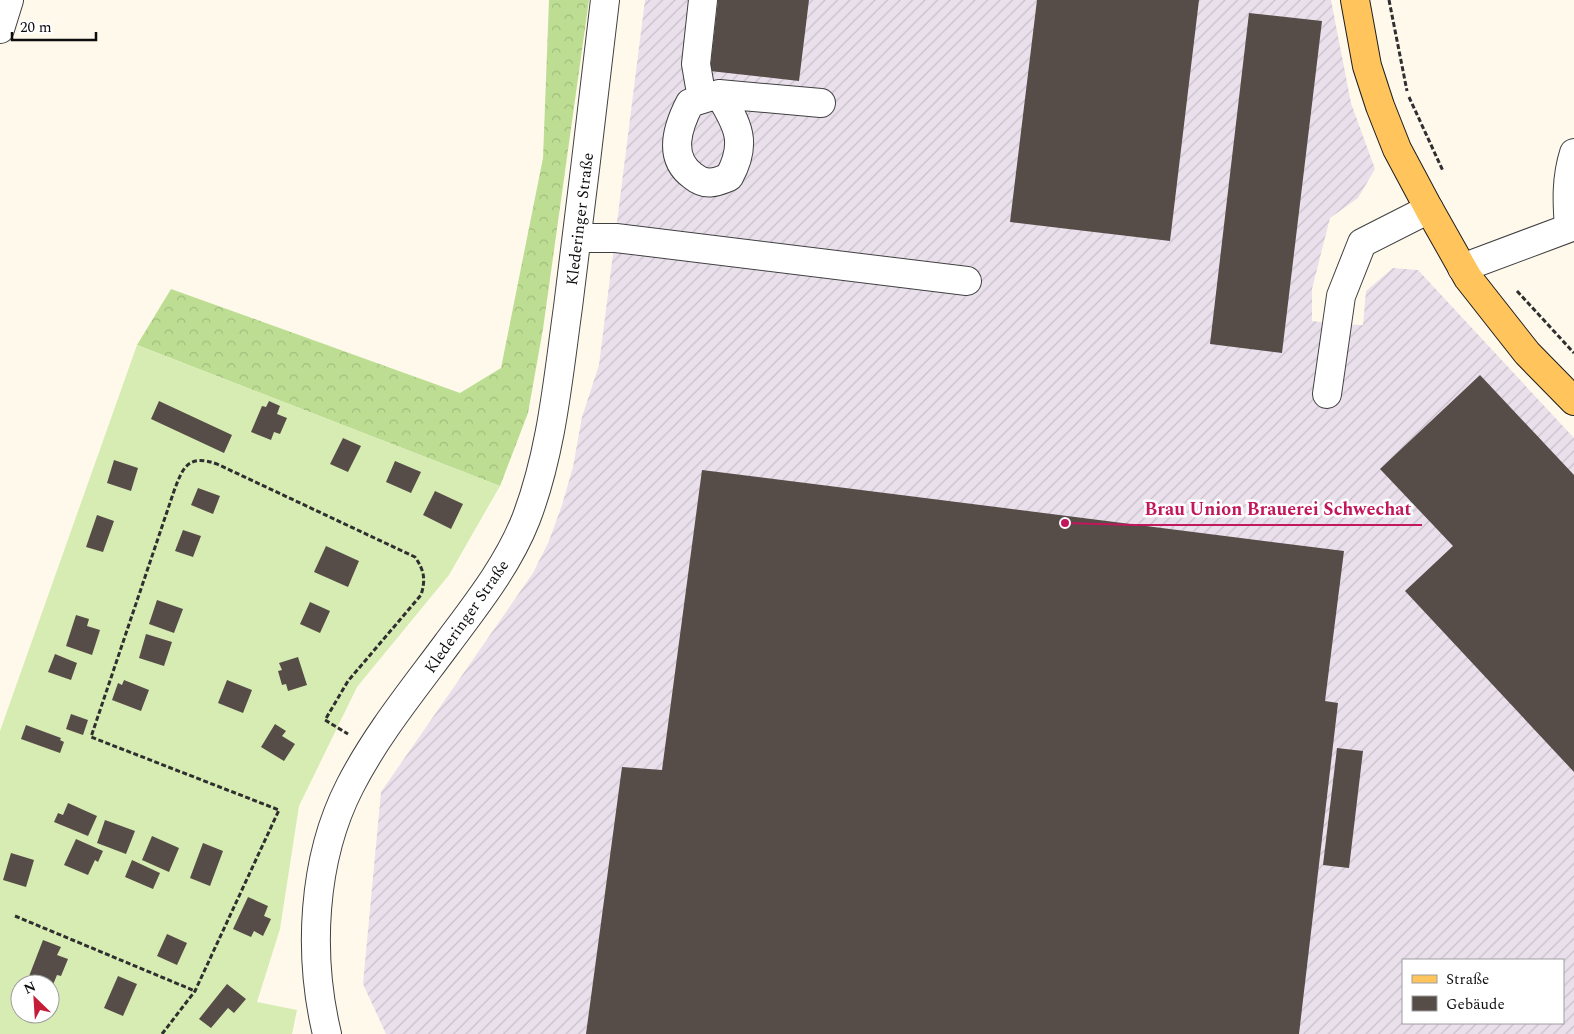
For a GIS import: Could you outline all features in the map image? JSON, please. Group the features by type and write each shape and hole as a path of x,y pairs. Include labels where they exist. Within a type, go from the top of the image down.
{"main road":[{"path":"1355,0 1367,66 1380,106 1397,149 1429,209 1462,268 1528,353 1574,401"}],"street":[{"path":"0,29 9,0"},
{"name":"Klederinger Straße","path":"327,1034 321,1007 316,953 317,911 322,871 338,814 349,787 371,748 507,560 526,518 547,447 577,238 605,0"},
{"path":"703,0 696,64 710,96 821,103"},
{"path":"1462,268 1492,256 1571,232 1566,195 1569,167 1574,153"},
{"path":"1326,394 1341,296 1362,243 1429,209"},
{"path":"577,238 616,238 967,281"}],"path":[{"path":"1388,0 1407,94 1445,174"},
{"path":"1492,256 1511,284 1574,353"},
{"path":"162,1034 195,991 279,810 91,738 143,581 183,469 194,462 207,461 217,464 415,557 424,573 424,585 421,595 348,681 325,720 371,748"},
{"path":"15,916 195,991"}],"shaded area":[{"path":"645,0 1331,0 1351,103 1375,169 1358,198 1330,218 1312,289 1312,321 1363,325 1366,291 1393,268 1418,270 1574,438 1574,1034 386,1034 363,984 381,792 533,573 549,541 562,505 573,467 582,417 599,365"}],"green space":[{"path":"549,0 589,0 543,329 528,413 500,486 137,345 171,289 460,393 501,368 543,158"},
{"path":"137,345 500,486 449,575 357,687 299,806 280,929 257,1002 297,1010 292,1034 0,1034 0,731"}],"building":[{"path":"718,0 809,0 799,81 710,71"},
{"path":"1037,0 1199,0 1170,241 1010,222"},
{"path":"1249,13 1322,21 1282,353 1210,344"},
{"path":"1480,375 1574,475 1574,772 1405,591 1453,546 1380,469"},
{"path":"159,401 232,435 224,453 151,419"},
{"path":"269,401 280,406 277,414 287,418 280,434 274,432 271,440 251,432 262,406 266,407"},
{"path":"343,438 361,446 348,472 330,464"},
{"path":"114,460 138,468 131,491 107,483"},
{"path":"395,461 421,472 411,493 386,482"},
{"path":"702,470 1344,551 1325,701 1338,703 1299,1034 586,1034 622,767 662,770"},
{"path":"198,488 220,496 213,514 191,505"},
{"path":"435,491 463,504 451,529 423,515"},
{"path":"97,515 114,521 103,552 86,547"},
{"path":"183,530 201,536 193,557 175,551"},
{"path":"326,546 359,561 348,587 314,572"},
{"path":"157,600 183,609 174,633 149,624"},
{"path":"310,602 330,611 320,633 300,624"},
{"path":"76,615 89,619 87,626 100,630 92,655 66,646"},
{"path":"146,634 172,642 164,666 139,658"},
{"path":"55,654 77,663 71,680 48,672"},
{"path":"298,657 307,685 288,691 286,684 282,685 278,671 282,670 279,663"},
{"path":"124,680 149,690 141,711 112,700 118,683 122,685"},
{"path":"227,680 252,690 243,713 218,703"},
{"path":"71,714 88,720 83,735 66,729"},
{"path":"275,724 286,731 282,736 295,744 284,761 261,747"},
{"path":"26,725 61,738 60,740 64,742 60,753 21,739"},
{"path":"1337,748 1363,751 1349,868 1323,865"},
{"path":"68,803 97,816 88,836 54,822 58,813 63,815"},
{"path":"105,820 135,831 126,854 97,843"},
{"path":"152,836 179,848 169,872 142,860"},
{"path":"76,839 103,851 98,862 95,860 88,875 64,865"},
{"path":"203,843 223,851 210,886 190,878"},
{"path":"11,853 34,860 26,887 3,880"},
{"path":"132,860 160,873 153,889 125,877"},
{"path":"248,897 268,906 264,916 271,919 263,936 254,931 251,937 233,929"},
{"path":"167,934 187,943 177,965 157,956"},
{"path":"43,940 61,947 57,955 68,959 61,976 60,974 30,974"},
{"path":"118,976 137,984 123,1016 104,1008"},
{"path":"227,984 246,999 234,1013 228,1008 211,1028 199,1019"}],"place":[{"name":"Brau Union Brauerei Schwechat","path":"1065,523"}]}
